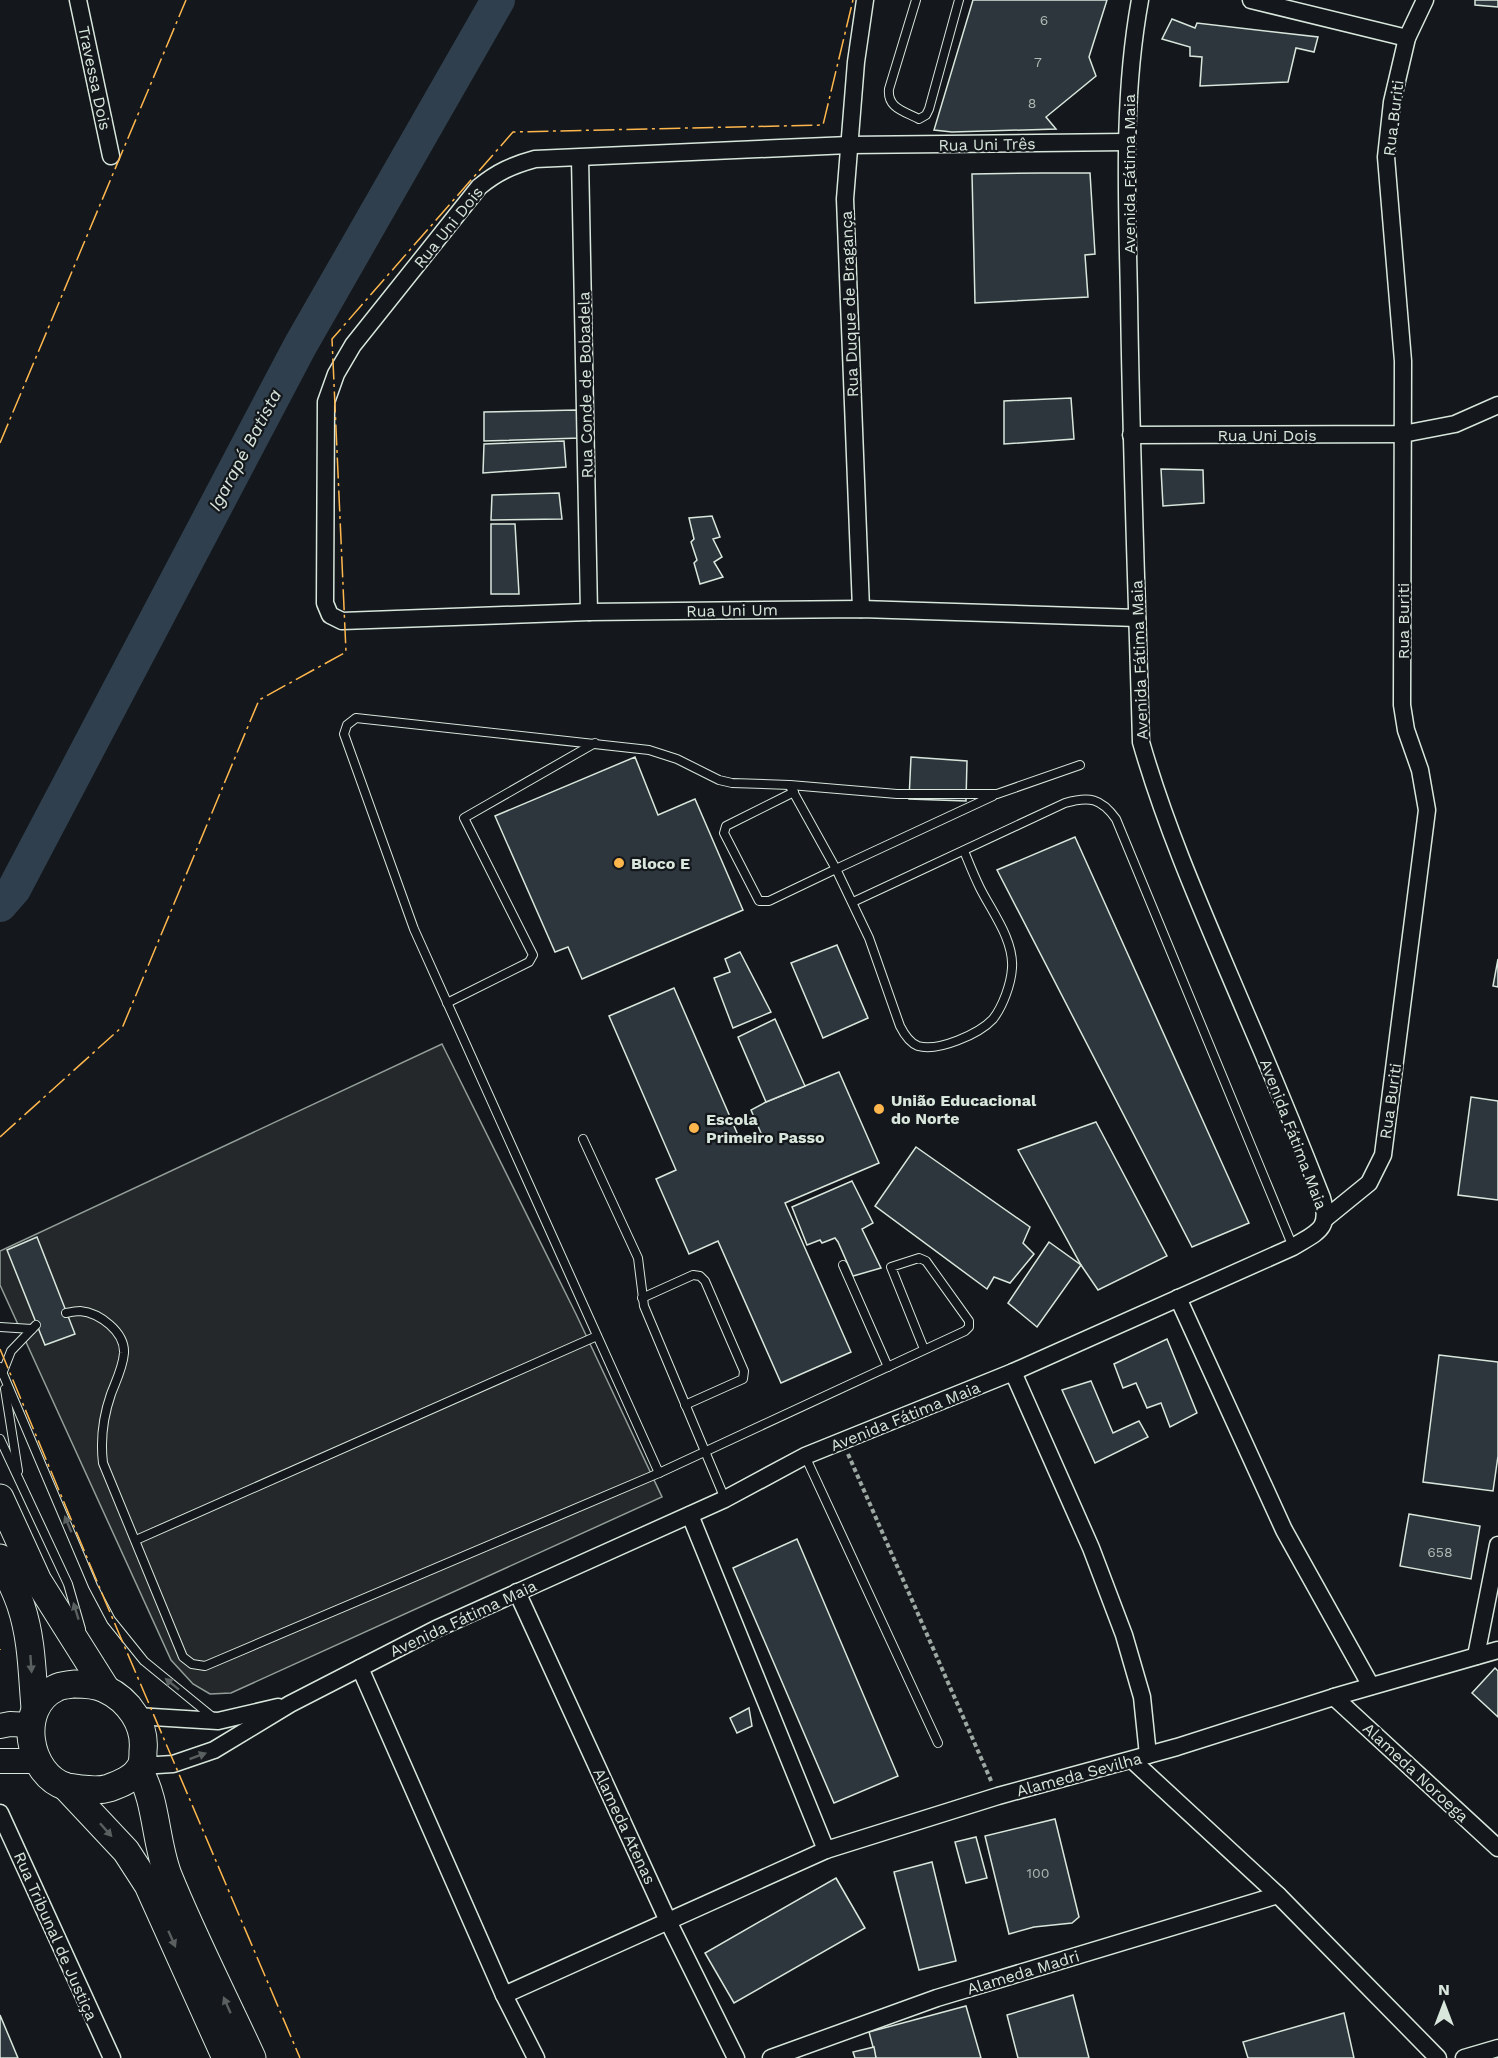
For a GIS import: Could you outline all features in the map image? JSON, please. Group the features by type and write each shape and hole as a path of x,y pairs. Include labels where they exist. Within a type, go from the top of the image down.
{"main road":[{"path":"0,1498 26,1584 21,1605 28,1636 33,1745 38,1761 53,1778 66,1787 126,1851 148,1885 226,2058"},
{"path":"0,1558 26,1584 99,1678 136,1716 144,1741 140,1768 134,1776 105,1789 66,1787"},
{"path":"32,1717 43,1696 56,1687 91,1684 99,1678"},
{"path":"140,1768 147,1785 157,1836 169,1876 252,2058"}],"street":[{"name":"Travessa Dois","path":"78,0 111,156"},
{"name":"Rua Duque de Bragança","path":"861,609 845,230 856,62 866,0"},
{"name":"Avenida Fátima Maia","path":"140,1768 172,1764 214,1750 290,1704 436,1629 725,1499 805,1456 1013,1372 1293,1247 1322,1226 1326,1218 1322,1198 1272,1073 1209,928 1152,780 1141,742 1131,435 1126,142 1132,44 1140,0"},
{"path":"1251,0 1407,38"},
{"name":"Rua Buriti","path":"1326,1218 1369,1183 1383,1155 1427,810 1420,770 1406,730 1402,705 1404,361 1386,157 1392,102 1407,38 1425,0"},
{"name":"Rua Uni Três","path":"849,145 1126,142"},
{"name":"Rua Uni Dois","path":"330,615 325,603 326,402 336,374 353,345 479,187 493,175 513,165 535,159 849,145"},
{"name":"Rua Conde de Bobadela","path":"580,158 589,612"},
{"name":"Rua Uni Dois","path":"1131,435 1403,434 1455,424 1498,405"},
{"name":"Rua Uni Um","path":"330,615 342,621 589,612 861,609 1137,618"},
{"path":"1178,1298 1284,1530 1371,1686"},
{"path":"1013,1372 1091,1548 1124,1635 1142,1697 1140,1757 1438,2058"},
{"path":"690,1515 826,1850"},
{"path":"1476,1656 1498,1545"},
{"name":"Alameda Atenas","path":"517,1592 668,1921 736,2058"},
{"name":"Alameda Sevilha","path":"504,1995 826,1850 998,1796 1140,1757 1334,1697 1498,1650"},
{"path":"360,1668 504,1995 536,2058"},
{"name":"Alameda Noroega","path":"1334,1697 1498,1848"},
{"name":"Avenida Fátima Maia","path":"136,1716 218,1721 290,1704"},
{"path":"0,1726 32,1717"},
{"path":"0,1761 38,1761"},
{"name":"Rua Tribunal de Justiça","path":"0,1813 112,2058"},
{"name":"Alameda Madri","path":"771,2058 936,1998 1278,1895"},
{"path":"1464,2058 1498,2048"}],"lane":[{"path":"916,0 888,97 891,104 919,119 926,115 929,109 959,0"},
{"path":"659,1473 414,929 344,734 347,725 356,718 649,750 663,754 719,780 732,783 792,789 897,794 997,794"},
{"path":"447,1003 529,962 532,955 464,818 596,743"},
{"path":"792,789 724,829 759,901 769,901 997,794 1080,765"},
{"path":"792,789 853,902 869,938 900,1026 906,1037 916,1046 932,1047 946,1044 976,1032 992,1019 999,1009 1010,980 1012,953 964,851"},
{"path":"853,902 1065,803 1083,798 1098,801 1107,808 1116,819 1293,1247"},
{"path":"583,1139 638,1258 642,1298 725,1499"},
{"path":"66,1313 80,1311 92,1314 109,1324 120,1338 124,1352 100,1441 103,1462 183,1657 192,1664 205,1665 659,1473 965,1331 969,1327 969,1321 926,1261 919,1258 891,1267 924,1349"},
{"path":"843,1265 888,1368"},
{"path":"642,1298 693,1275 700,1276 705,1281 744,1371 743,1379 685,1405"},
{"path":"0,1328 34,1327 12,1351 1,1370 20,1481"},
{"path":"136,1540 597,1336"},
{"path":"1,1370 93,1586 111,1620 144,1661 218,1721"},
{"path":"0,1439 68,1584 99,1678"},
{"path":"805,1456 938,1743"}],"path":[{"path":"842,1440 998,1796"}],"shaded area":[{"path":"442,1044 576,1314 662,1497 231,1693 210,1694 193,1684 171,1660 0,1285 0,1251"}],"building":[{"path":"973,0 1107,0 1089,57 1096,76 1046,117 1056,129 952,132 934,130"},
{"path":"1475,0 1498,0 1498,7 1475,5"},
{"path":"1172,19 1195,28 1197,23 1318,37 1314,52 1296,48 1288,82 1200,86 1202,57 1190,56 1190,47 1162,39"},
{"path":"1090,173 1095,254 1085,255 1088,297 975,303 972,174"},
{"path":"1071,398 1074,439 1004,444 1004,401"},
{"path":"577,410 580,438 484,441 484,412"},
{"path":"564,441 566,467 483,473 484,444"},
{"path":"1161,469 1203,470 1204,503 1163,506"},
{"path":"559,493 562,519 491,520 492,495"},
{"path":"712,516 720,537 713,539 722,557 714,562 723,577 700,584 694,563 697,560 691,542 694,539 689,518"},
{"path":"491,524 515,524 519,594 491,594"},
{"name":"Bloco E","path":"635,757 658,815 695,799 743,910 582,979 568,947 555,952 495,816"},
{"path":"911,757 967,761 966,801 909,799"},
{"path":"1075,837 1249,1223 1192,1247 997,870"},
{"path":"837,945 868,1018 823,1038 791,963"},
{"path":"740,952 771,1012 733,1028 714,978 730,972 725,959"},
{"path":"1498,959 1498,987 1493,986"},
{"path":"674,988 741,1142 761,1133 751,1110 839,1072 879,1163 785,1203 851,1352 781,1383 718,1241 689,1254 656,1179 676,1170 609,1016"},
{"path":"775,1019 805,1086 766,1102 738,1037"},
{"path":"1471,1097 1498,1101 1498,1200 1458,1195"},
{"path":"1096,1122 1167,1256 1098,1290 1081,1265 1018,1150"},
{"path":"916,1147 1030,1227 1023,1243 1034,1254 1010,1283 994,1277 987,1289 875,1206"},
{"path":"852,1181 873,1223 862,1229 881,1268 853,1276 835,1238 807,1245 792,1207"},
{"path":"37,1237 75,1334 45,1345 7,1250"},
{"path":"1049,1242 1081,1265 1037,1327 1008,1303"},
{"path":"1167,1339 1197,1413 1170,1427 1161,1403 1147,1408 1136,1383 1123,1388 1114,1364"},
{"path":"1439,1355 1498,1362 1498,1456 1493,1491 1423,1482"},
{"path":"1091,1381 1113,1433 1139,1421 1148,1437 1095,1463 1062,1390"},
{"path":"1409,1514 1480,1526 1471,1579 1400,1566"},
{"path":"797,1539 898,1776 834,1803 733,1568"},
{"path":"1495,1668 1498,1671 1498,1717 1472,1693"},
{"path":"749,1708 752,1726 737,1733 730,1718"},
{"path":"1055,1819 1079,1917 1072,1923 1034,1927 1009,1934 985,1836"},
{"path":"976,1837 987,1878 966,1883 955,1842"},
{"path":"932,1862 956,1961 919,1970 894,1872"},
{"path":"836,1878 865,1928 734,2003 705,1953"},
{"path":"1073,1995 1089,2058 1018,2058 1007,2015"},
{"path":"966,2006 981,2058 876,2058 869,2032"},
{"path":"1344,2013 1354,2058 1248,2058 1243,2042"},
{"path":"0,2015 18,2058 0,2058"},
{"path":"874,2047 876,2058 855,2058 853,2052"}],"waterway":[{"name":"Igarapé Batista","path":"0,905 14,889 300,346 498,0"}],"power":[{"path":"0,443 186,0"},
{"path":"0,1137 123,1026 259,700 346,652 332,339 513,132 823,125 853,0"},
{"path":"0,1349 300,2058"}],"place":[{"name":"Bloco E","path":"619,863"},
{"name":"União Educacional do Norte","path":"879,1109"},
{"name":"Escola Primeiro Passo","path":"694,1128"}]}
